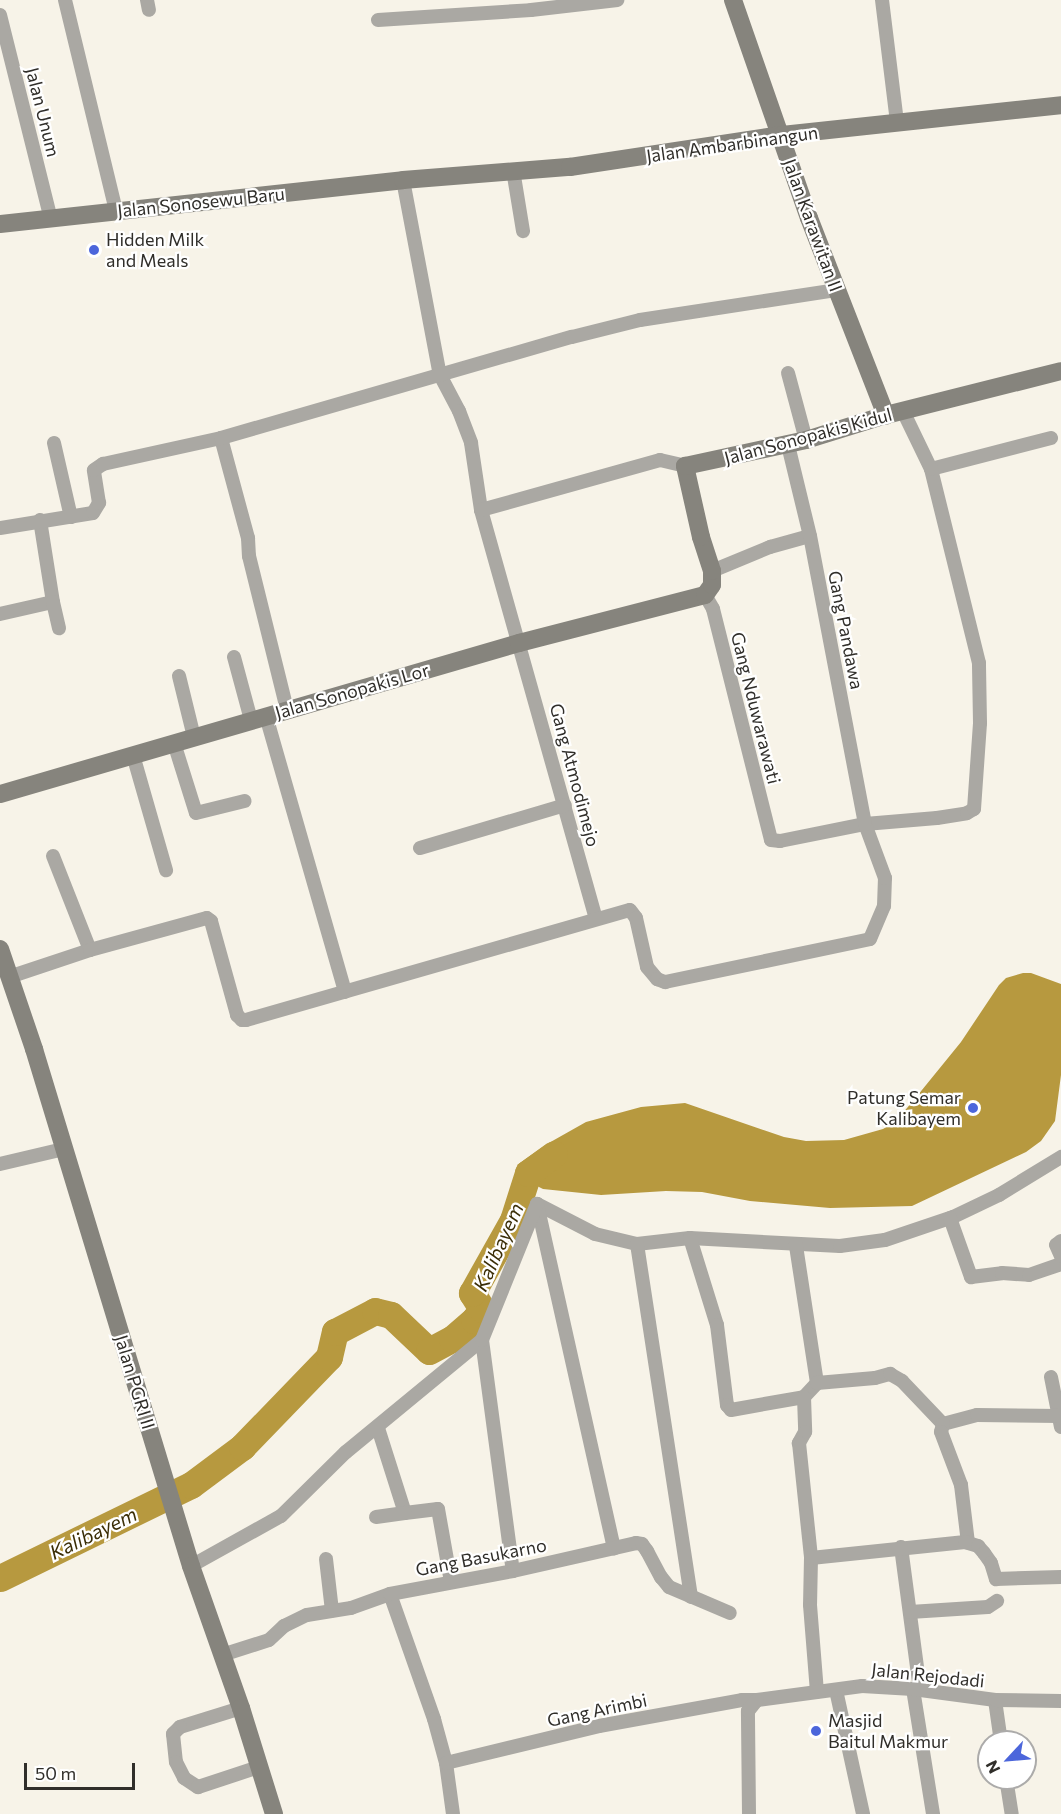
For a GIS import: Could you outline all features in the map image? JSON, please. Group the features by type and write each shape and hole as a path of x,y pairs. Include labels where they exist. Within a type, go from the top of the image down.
{"street":[{"path":"65,0 116,212"},
{"path":"378,20 531,10 617,0"},
{"name":"Jalan Karawitan II","path":"733,0 836,290 895,413"},
{"path":"882,0 897,123"},
{"name":"Jalan Unum","path":"0,15 51,219"},
{"name":"Jalan Ambarbinangun","path":"403,180 570,167 782,135 1061,105"},
{"path":"513,170 523,231"},
{"path":"403,180 440,375 466,426 481,510 519,643"},
{"name":"Jalan Sonosewu Baru","path":"0,224 403,180"},
{"path":"0,528 97,511 99,503 93,474 96,467 220,438 572,336 640,320 836,290"},
{"name":"Jalan Sonopakis Kidul","path":"481,510 660,460 685,466 788,445 895,413 1061,371"},
{"path":"788,373 806,440"},
{"path":"865,824 967,813 974,809 976,804 981,723 979,663 931,470 895,413"},
{"path":"220,438 248,538 249,555 287,709"},
{"path":"931,470 1051,438"},
{"path":"54,443 70,517"},
{"name":"Gang Pandawa","path":"596,918 630,910 634,912 647,967 657,979 665,982 870,939 882,914 886,888 877,852 865,824 810,536 788,445"},
{"path":"685,466 701,537 712,571 712,585 705,595"},
{"path":"39,520 58,628"},
{"path":"712,571 770,547 810,536"},
{"name":"Jalan Sonopakis Lor","path":"0,794 519,643 705,595"},
{"name":"Gang Nduwarawati","path":"705,595 713,609 771,840 776,842 865,824"},
{"path":"0,614 53,602"},
{"name":"Gang Atmodimejo","path":"519,643 596,918"},
{"path":"234,657 258,718 345,992"},
{"path":"178,676 194,737"},
{"path":"174,743 196,813 245,801"},
{"path":"132,755 165,870"},
{"path":"420,848 564,805"},
{"path":"53,856 90,950"},
{"path":"3,962 90,950 207,918 211,921 237,1015 242,1020 596,918"},
{"name":"Jalan PGRI II","path":"3,962 34,1049 191,1566 241,1708 274,1814"},
{"path":"0,1164 64,1149"},
{"path":"537,1204 594,1233 637,1244 690,1238 840,1246 885,1240 950,1218 999,1195 1061,1157"},
{"path":"191,1566 281,1516 346,1452 378,1428 482,1340 537,1204"},
{"path":"537,1204 614,1548"},
{"path":"950,1218 971,1277 1002,1273 1029,1275 1061,1264"},
{"path":"690,1238 717,1325 726,1398 731,1410 804,1397 817,1383 875,1378 890,1374 902,1382 943,1424"},
{"path":"1061,1241 1056,1245 1061,1256"},
{"path":"637,1244 691,1597"},
{"path":"796,1245 817,1383"},
{"path":"482,1340 513,1570"},
{"path":"943,1424 976,1415 1060,1422 1051,1377"},
{"path":"804,1397 805,1432 798,1443 811,1558 810,1605 817,1692"},
{"path":"943,1424 941,1432 961,1485 968,1543"},
{"path":"378,1428 405,1513"},
{"path":"376,1517 438,1509 451,1581"},
{"path":"811,1558 901,1547 968,1543 978,1546 984,1553 991,1563 996,1578 1061,1577"},
{"name":"Gang Basukarno","path":"222,1656 269,1640 284,1626 307,1615 351,1608 390,1594 451,1581 642,1544 669,1587 730,1613"},
{"path":"901,1547 910,1612 916,1690 933,1814"},
{"path":"326,1559 332,1611"},
{"path":"390,1594 434,1719 446,1763 453,1814"},
{"path":"910,1612 988,1606 997,1600"},
{"name":"Jalan Rejodadi","path":"757,1700 862,1686 995,1700 1061,1701"},
{"path":"836,1690 863,1814"},
{"name":"Gang Arimbi","path":"446,1763 599,1726 742,1700 757,1700"},
{"path":"749,1814 748,1711 757,1700"},
{"path":"995,1700 999,1730"},
{"path":"241,1708 180,1727 173,1734 176,1762 184,1778 198,1787 259,1767"},
{"path":"1008,1790 1012,1814"}],"shaded area":[{"path":"1031,973 1061,984 1061,1075 1055,1121 1041,1141 1026,1152 912,1206 830,1208 750,1201 702,1192 666,1191 601,1195 543,1189 535,1185 517,1165 547,1144 586,1122 641,1107 685,1103 784,1137 806,1141 844,1140 883,1129 895,1122 961,1042 999,985 1006,978"}],"waterway":[{"name":"Kalibayem","path":"0,1578 191,1485 242,1447 329,1357 335,1332 375,1311 391,1315 429,1351 452,1339 474,1320 482,1309 472,1293 513,1220 528,1173 554,1154"}],"place":[{"name":"Hidden Milk and Meals","path":"94,250"},
{"name":"Patung Semar Kalibayem","path":"973,1108"},
{"name":"Masjid Baitul Makmur","path":"816,1731"}]}
